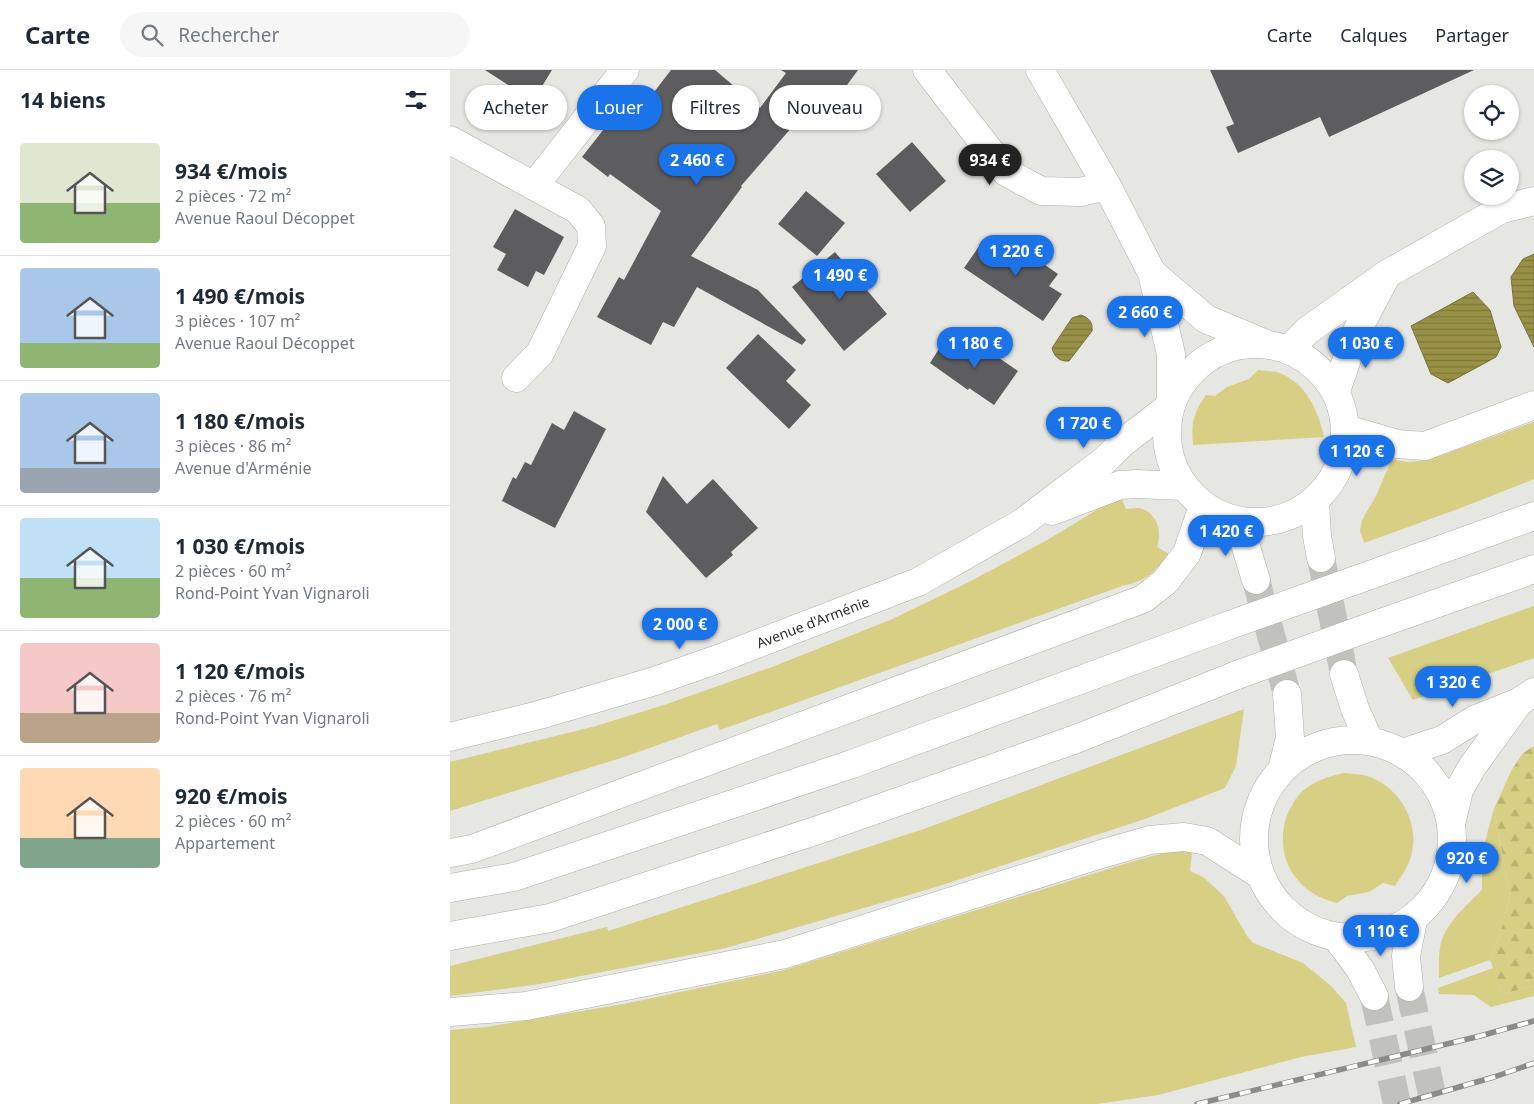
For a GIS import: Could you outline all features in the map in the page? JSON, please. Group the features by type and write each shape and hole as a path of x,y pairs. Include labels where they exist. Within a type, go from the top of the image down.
{"main road":[{"path":"534,186 625,70"},
{"path":"927,70 1006,172 1041,191 1080,192 1107,186"},
{"path":"1040,70 1107,186 1152,272 1172,354 1170,404 1166,435 1170,462 1183,486 1203,506 1238,521 1279,520 1315,501 1333,480 1343,456 1346,429 1336,391 1316,366 1278,347 1206,319 1152,272"},
{"path":"450,140 578,210 591,226 592,246 540,353 516,378"},
{"path":"1170,404 1193,369 1227,348 1278,347 1307,331 1387,274 1502,209 1534,200"},
{"path":"1336,391 1356,333 1387,274"},
{"name":"Avenue d'Arménie","path":"450,738 618,693 718,659 918,582 1022,523 1104,460 1170,404"},
{"path":"1346,429 1397,444 1425,446 1534,406"},
{"name":"Avenue d'Arménie","path":"1022,523 1120,485 1183,486"},
{"path":"1315,501 1317,536 1321,558"},
{"path":"450,853 481,846 1143,600 1164,582 1186,553 1203,506"},
{"path":"450,888 514,877 852,764 1226,626 1534,516"},
{"path":"1238,521 1256,580"},
{"path":"450,936 550,918 811,832 1076,739 1237,675 1534,569"},
{"path":"1344,674 1355,709 1369,740"},
{"path":"1287,694 1290,738 1283,766 1261,798 1252,836 1259,874 1277,904 1304,926 1336,938 1376,937 1412,920 1433,901 1447,876 1454,848 1452,820 1459,790 1472,767 1530,696"},
{"path":"1402,753 1442,740 1474,720 1530,696"},
{"path":"1283,766 1309,749 1338,740 1369,740 1396,748 1432,778 1452,820"},
{"path":"450,1012 526,1006 785,954 1098,854 1150,840 1184,837 1207,841 1259,874"},
{"path":"1409,987 1406,956 1412,920"},
{"path":"1336,938 1360,969 1374,996"}],"green space":[{"path":"1258,370 1277,372 1296,383 1303,390 1314,407 1324,437 1193,445 1192,431 1194,419 1206,395 1215,396 1227,387 1249,379"},
{"path":"1534,422 1534,479 1364,543 1360,531 1362,520 1376,496 1392,459 1407,462 1428,460"},
{"path":"1121,497 1126,509 1143,509 1151,514 1159,531 1157,547 1169,554 1144,579 720,730 717,724 624,757 450,811 450,762 596,726 667,704 772,667 890,620 969,582 1049,539"},
{"path":"1534,606 1534,658 1413,700 1388,658"},
{"path":"1244,709 1236,766 1225,788 1145,819 936,887 726,948 540,984 450,996 450,966 607,927 608,931 924,829"},
{"path":"1534,746 1534,986 1503,994 1490,960 1500,934 1510,896 1494,809 1511,771 1523,753"},
{"path":"1344,773 1364,775 1379,781 1399,798 1411,821 1413,846 1407,866 1395,886 1383,883 1369,892 1347,896 1337,903 1310,892 1300,883 1286,860 1283,847 1283,833 1286,818 1294,802 1302,792 1319,781"},
{"path":"1494,809 1510,896 1500,934 1490,960 1439,978 1440,948 1445,932 1460,912 1482,890 1482,858"},
{"path":"1192,851 1190,871 1203,877 1224,896 1253,943 1303,963 1331,986 1346,1003 1356,1047 1301,1057 1158,1095 1097,1104 450,1104 450,1030 486,1027 624,1004 784,970 1124,864 1167,852"},
{"path":"1493,968 1503,994 1534,986 1534,996 1491,1007 1474,995 1439,994 1438,988"}],"shaded area":[{"path":"1534,254 1534,347 1514,306 1511,277 1523,259"},
{"path":"1473,292 1490,310 1501,347 1496,357 1448,383 1431,374 1411,326"},
{"path":"1081,315 1090,321 1092,331 1069,361 1060,359 1054,354 1052,348 1072,318"}],"building":[{"path":"485,70 552,70 543,85 508,85"},
{"path":"671,70 715,70 733,85 672,85 672,130 759,130 759,107 769,96 769,130 789,130 741,186 691,256 758,290 806,340 802,345 697,287 674,327 663,322 651,345 597,317 619,277 624,280 661,211 610,174 608,177 582,157 603,130 662,130 662,85 660,85"},
{"path":"781,70 858,70 847,85 777,85 786,73"},
{"path":"1210,70 1474,70 1329,137 1320,117 1238,153 1226,127 1234,124"},
{"path":"912,142 946,181 910,212 876,174"},
{"path":"806,191 845,223 817,256 778,224"},
{"path":"515,209 564,237 544,275 536,271 528,287 497,270 506,254 493,247"},
{"path":"1006,238 1058,274 1049,286 1062,294 1043,321 964,268 982,242 996,252"},
{"path":"835,252 887,314 844,351 792,287"},
{"path":"758,334 796,370 786,381 811,405 789,429 726,368"},
{"path":"967,336 1018,371 994,405 969,388 968,390 930,363 944,341 957,350"},
{"path":"574,411 606,429 555,528 502,501 513,477 516,479 525,462 531,465 552,423 564,430"},
{"path":"663,476 687,504 713,479 758,528 731,552 733,555 706,578 646,512"}],"tunnel":[{"path":"1321,558 1344,674"},
{"path":"1256,580 1287,694"},
{"path":"1409,987 1434,1104"},
{"path":"1374,996 1397,1104"}],"railway":[{"path":"1197,1104 1480,1036 1534,1021"},
{"path":"1400,1104 1494,1077 1534,1063"}]}
